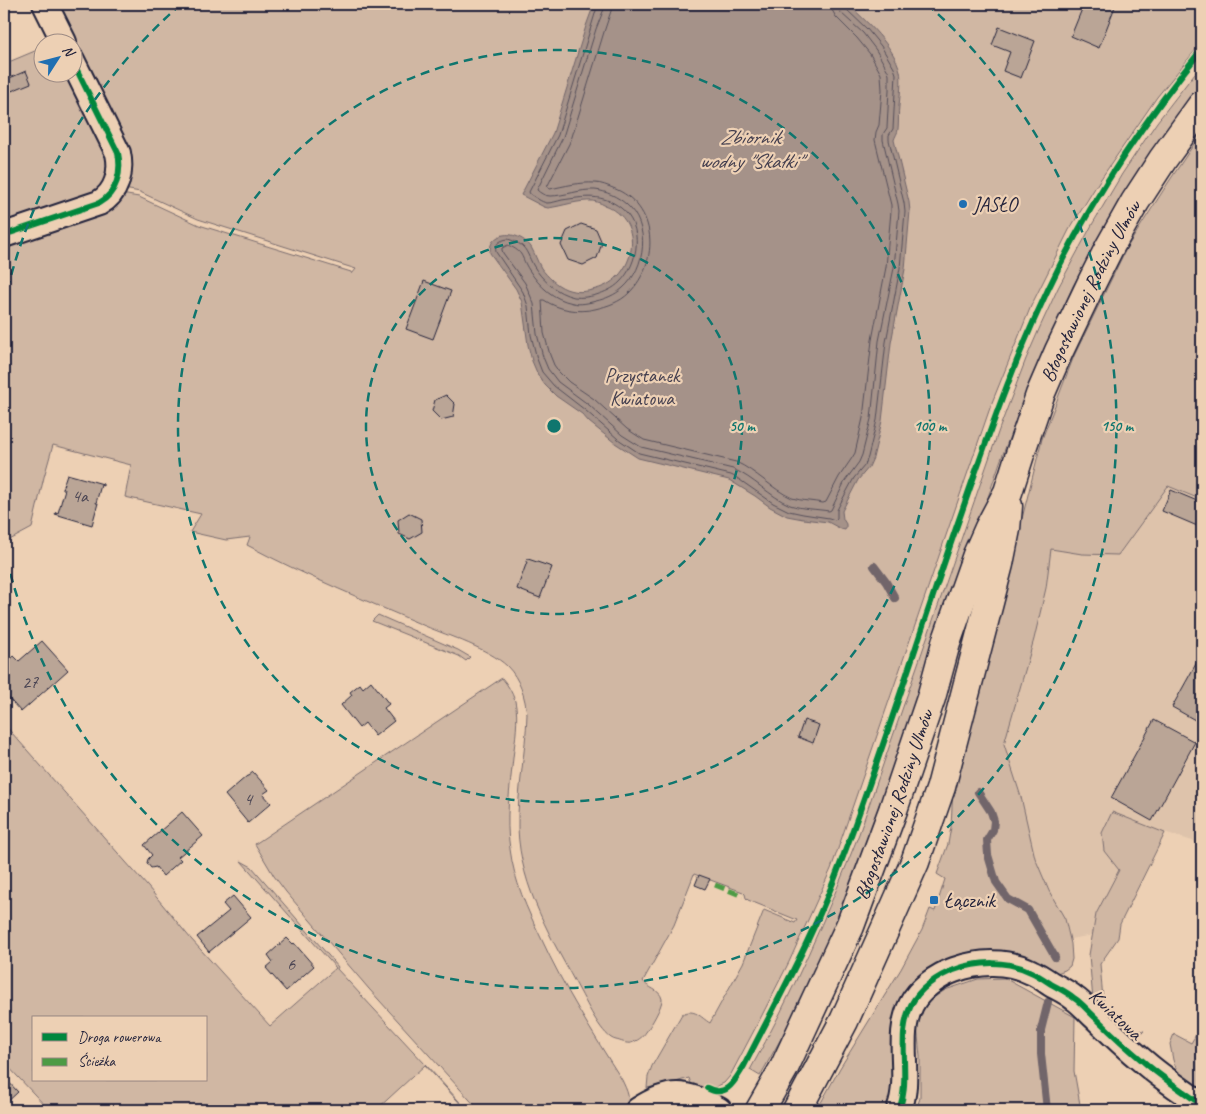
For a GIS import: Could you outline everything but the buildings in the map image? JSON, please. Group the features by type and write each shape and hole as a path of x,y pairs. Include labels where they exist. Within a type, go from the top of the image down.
{"main road":[{"name":"Błogosławionej Rodziny Ulmów","path":"760,1110 784,1068 850,926 893,810 946,643 977,556 1008,492 1040,395 1059,351 1090,284 1135,202 1202,105"},
{"name":"Błogosławionej Rodziny Ulmów","path":"797,1110 848,1012 915,862 926,833 943,778 999,564 1006,529 1008,492"}],"street":[{"path":"45,4 59,32"},
{"path":"4,236 99,202 108,196 115,186 120,168 118,153 82,80"},
{"name":"Kwiatowa","path":"899,1110 904,1094 904,1032 906,1019 917,995 946,972 981,963 1014,965 1031,972 1075,998 1145,1064 1202,1105"},
{"path":"638,1110 660,1098 678,1095 691,1097 718,1110"}],"shaded area":[{"path":"1168,486 1202,500 1202,844 1112,812 1119,870 1096,914 1093,935 1070,939 1065,919 1049,891 1035,858 1021,797 1004,744 1034,639 1046,588 1050,548 1082,554 1118,555"}],"green space":[{"name":"Przystanek Kwiatowa","path":"53,4 1202,4 1202,42 1157,97 1098,183 1069,230 1031,306 991,405 831,869 789,962 730,1076 724,1083 715,1087 708,1085 700,1089 692,1086 689,1078 647,1088 652,1066 682,1014 687,1012 694,1013 710,1023 743,963 764,910 795,923 797,920 748,900 743,892 694,874 674,925 643,981 661,996 662,1002 656,1016 645,1034 631,1043 611,1038 596,1020 549,934 531,893 520,850 518,828 527,714 519,682 512,671 499,660 468,643 291,567 247,545 250,537 226,540 190,532 201,514 125,497 131,465 53,445 32,528 4,543 4,243 121,194 139,197 199,225 351,272 352,274 356,269 198,219 140,192 124,189 82,69 82,32 66,32"},
{"path":"32,52 32,82 76,82 111,157 104,189 4,229 4,64"},
{"path":"1202,64 1202,83 1146,161 1110,218 1073,286 1035,370 1000,462 884,802 841,915 817,967 813,971 814,974 760,1076 750,1070 808,954 859,834 1000,427 1026,359 1058,288 1122,174 1157,122"},
{"path":"1202,132 1202,500 1168,486 1118,555 1082,554 1051,549 1046,588 1034,639 1004,744 1021,797 1035,858 1049,891 1065,919 1071,944 1072,959 1070,966 1057,973 1049,969 978,953 960,955 946,960 932,968 894,1081 889,1110 817,1110 840,1068 901,969 922,930 930,909 935,911 945,879 937,874 948,844 951,827 953,787 1042,439 1074,356 1126,249"},
{"path":"378,615 470,657 466,661 459,656 372,621"},
{"path":"502,678 514,698 517,715 508,815 509,838 515,872 522,895 559,975 622,1080 628,1099 625,1110 479,1110 369,989 286,892 255,844"},
{"path":"4,724 148,887 191,939 270,1026 336,968 241,861 252,867 338,967 337,969 467,1110 425,1065 376,1110 49,1110 4,1062"},
{"path":"1112,812 1165,833 1120,924 1118,938 1100,964 1104,1011 1127,1030 1144,1031 1131,1041 1093,1000 1089,955 1096,914 1119,870 1104,851 1102,833"},
{"path":"1004,978 1075,1017 1074,1071 1081,1110 916,1110 920,1098 920,1057 917,1025 926,1003 945,990 978,979"},
{"path":"1202,1025 1202,1091 1178,1073 1170,1044 1174,1034 1191,1043"}],"water":[{"name":"Zbiornik wodny \"Skałki\"","path":"594,4 848,4 886,43 897,62 901,83 898,130 894,140 910,211 905,269 891,343 882,421 869,467 858,480 842,511 846,524 845,530 828,522 787,516 729,480 638,458 615,443 582,414 556,396 538,375 528,345 522,302 516,289 490,253 492,242 502,235 520,238 531,247 541,268 549,278 562,287 577,292 596,289 610,283 620,274 627,262 631,249 631,236 627,223 618,213 602,204 587,201 548,208 521,195 553,133"}],"waterway":[{"path":"874,566 895,598"},
{"path":"978,792 991,812 994,821 993,830 987,840 988,855 996,882 1008,899 1028,910 1055,957"},
{"path":"1047,1110 1041,1054 1041,1030 1048,1002"}],"marked path":[{"path":"715,885 743,896"}],"cycle path":[{"path":"707,1088 714,1091 725,1090 734,1082 796,966 820,914 873,775 984,448 1019,355 1045,295 1075,236 1125,153 1202,49"},
{"path":"4,235 99,203 114,188 119,167 118,153 82,80"},
{"path":"899,1110 904,1084 904,1031 906,1018 914,999 935,979 948,973 964,967 993,963 1022,968 1080,1002 1151,1068 1202,1105"}],"place":[{"name":"JASŁO","path":"963,204"},
{"name":"Łącznik","path":"934,900"}]}
